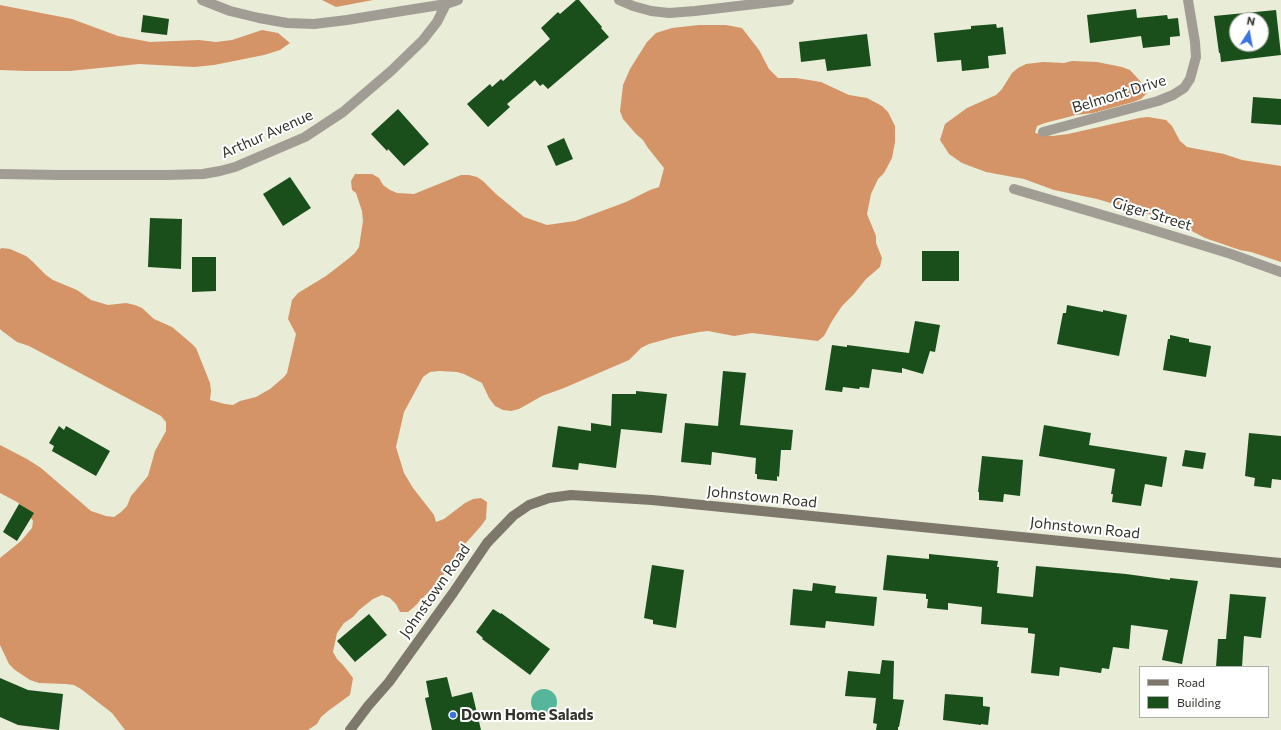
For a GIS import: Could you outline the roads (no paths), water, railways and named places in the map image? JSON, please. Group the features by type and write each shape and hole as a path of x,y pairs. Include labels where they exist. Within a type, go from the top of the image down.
{"street":[{"path":"202,0 230,11 259,18 287,23 314,24 446,4 458,0"},
{"path":"619,0 651,11 669,13 789,0"},
{"name":"Belmont Drive","path":"1043,132 1158,101 1173,95 1184,88 1190,79 1196,57 1196,42 1188,0"},
{"name":"Arthur Avenue","path":"0,174 60,176 203,174 235,167 305,137 344,112 391,71 423,40 437,22 446,4"},
{"name":"Giger Street","path":"1014,189 1148,228 1231,254 1281,272"},
{"name":"Johnstown Road","path":"350,730 389,682 487,543 513,516 530,505 549,498 571,495 652,500 1281,564"}],"water":[{"path":"544,689 553,693 557,702 553,711 544,715 535,711 531,702 535,693"}],"place":[{"name":"Down Home Salads","path":"453,715"}]}
